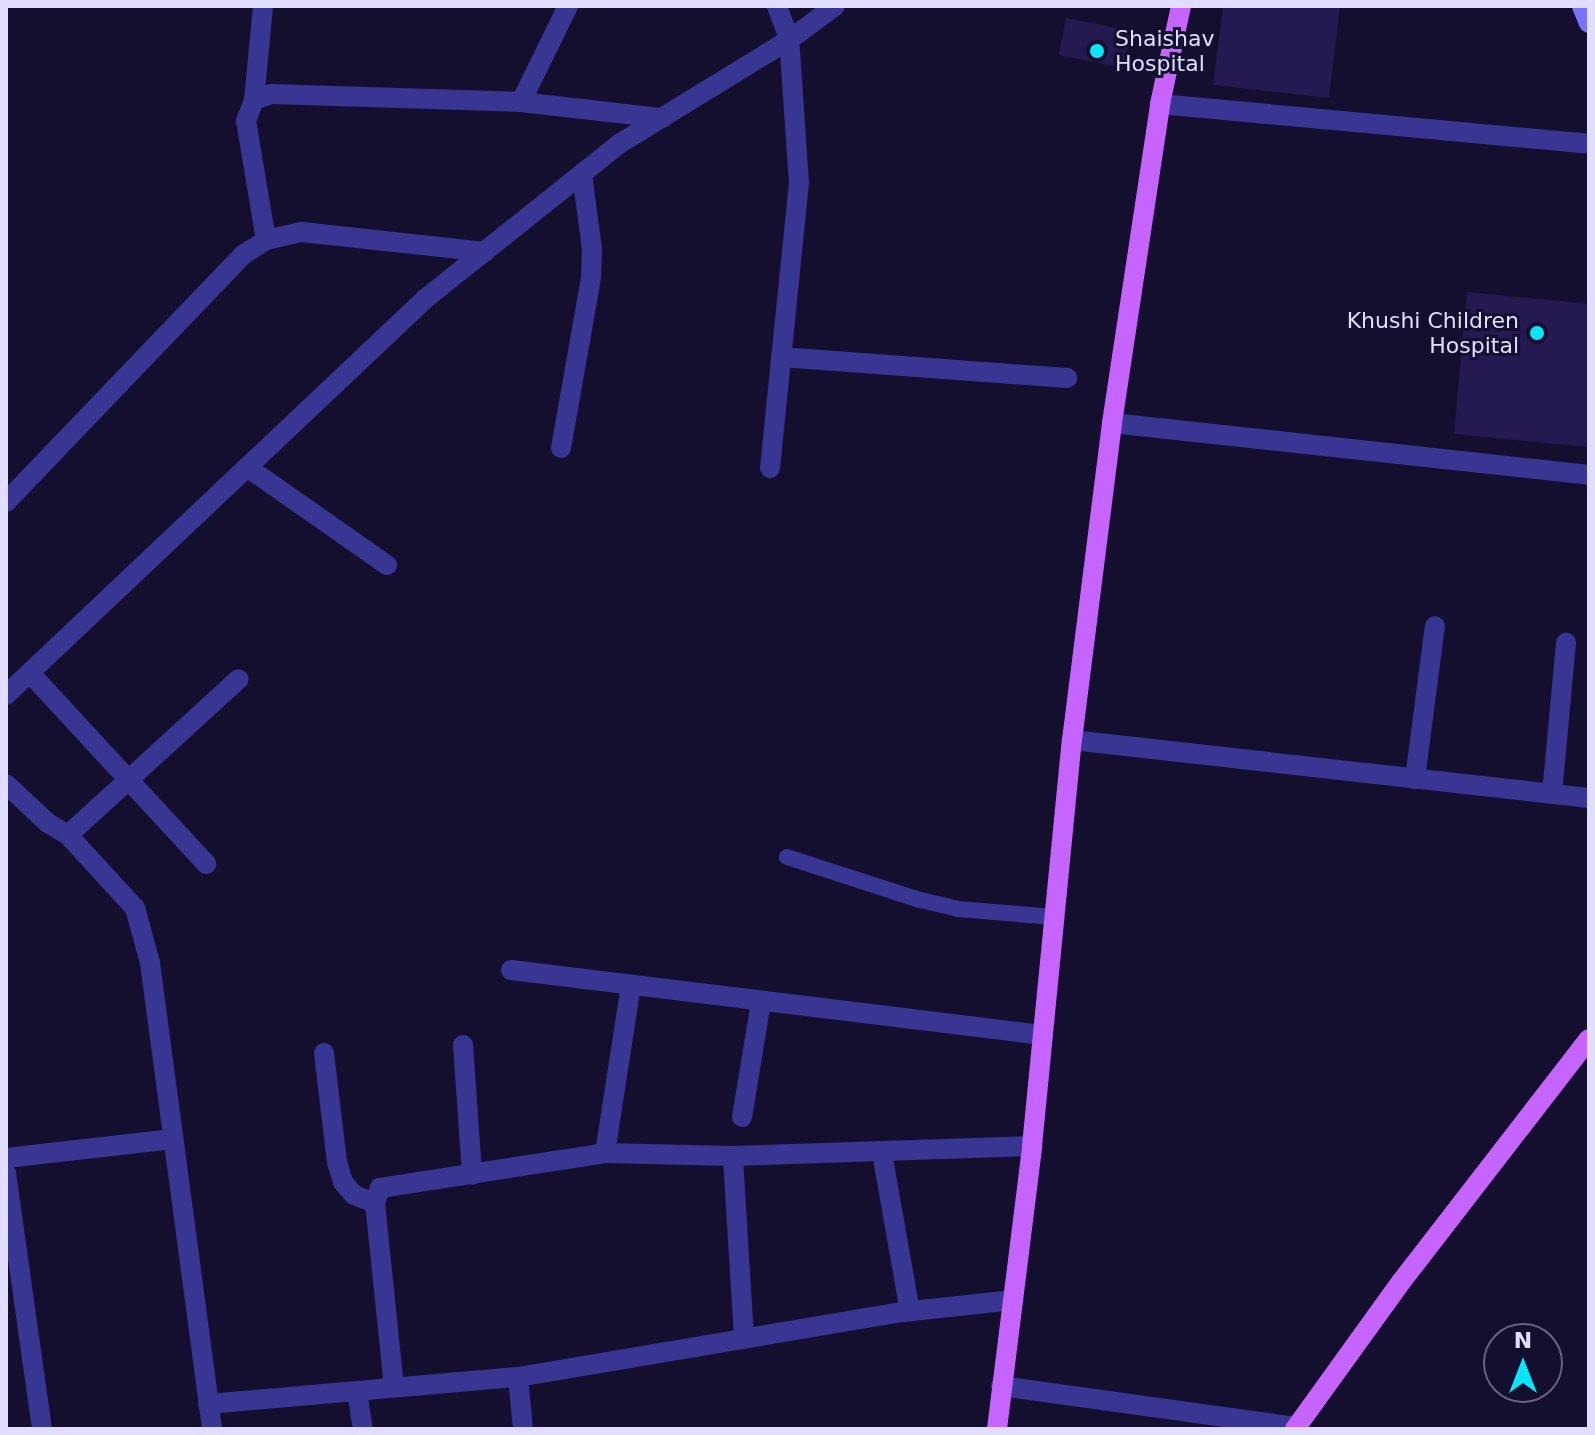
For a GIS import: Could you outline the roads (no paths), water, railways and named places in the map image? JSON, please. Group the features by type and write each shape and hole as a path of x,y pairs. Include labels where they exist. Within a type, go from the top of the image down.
{"main road":[{"path":"997,1429 1032,1146 1072,740 1112,423 1160,104 1181,6"},
{"path":"1296,1428 1401,1282 1589,1039"}],"street":[{"path":"263,6 254,100 246,121 266,240"},
{"path":"521,102 568,6"},
{"path":"770,468 799,183 789,40 777,6"},
{"path":"206,864 130,782 14,681 425,299 619,144 789,40 835,6"},
{"path":"1582,6 1589,23"},
{"path":"254,100 271,94 521,102 662,118"},
{"path":"1160,104 1589,144"},
{"path":"561,448 591,277 592,249 582,174"},
{"path":"6,502 243,255 266,240 302,232 485,252"},
{"path":"781,357 1067,378"},
{"path":"1112,423 1589,475"},
{"path":"247,467 387,565"},
{"path":"1415,779 1435,626"},
{"path":"1552,794 1566,643"},
{"path":"68,835 130,782 239,679"},
{"path":"1072,740 1589,798"},
{"path":"6,784 48,823 68,835 135,908 150,963 212,1429"},
{"path":"511,970 1043,1035"},
{"path":"605,1153 631,985"},
{"path":"742,1117 761,1002"},
{"path":"463,1045 472,1175"},
{"path":"324,1053 337,1162 343,1182 354,1195 375,1203"},
{"path":"6,1158 173,1139"},
{"path":"394,1387 375,1203 377,1192 385,1186 605,1153 733,1156 1032,1146"},
{"path":"882,1153 910,1312"},
{"path":"733,1156 744,1338"},
{"path":"6,1173 42,1429"},
{"path":"208,1404 518,1377 910,1312 1013,1300"},
{"path":"518,1377 523,1429"},
{"path":"1001,1386 1296,1428"},
{"path":"357,1392 363,1429"}],"lane":[{"path":"787,857 933,903 1053,917"}],"place":[{"name":"Shaishav Hospital","path":"1097,51"},
{"name":"Khushi Children Hospital","path":"1537,333"}]}
